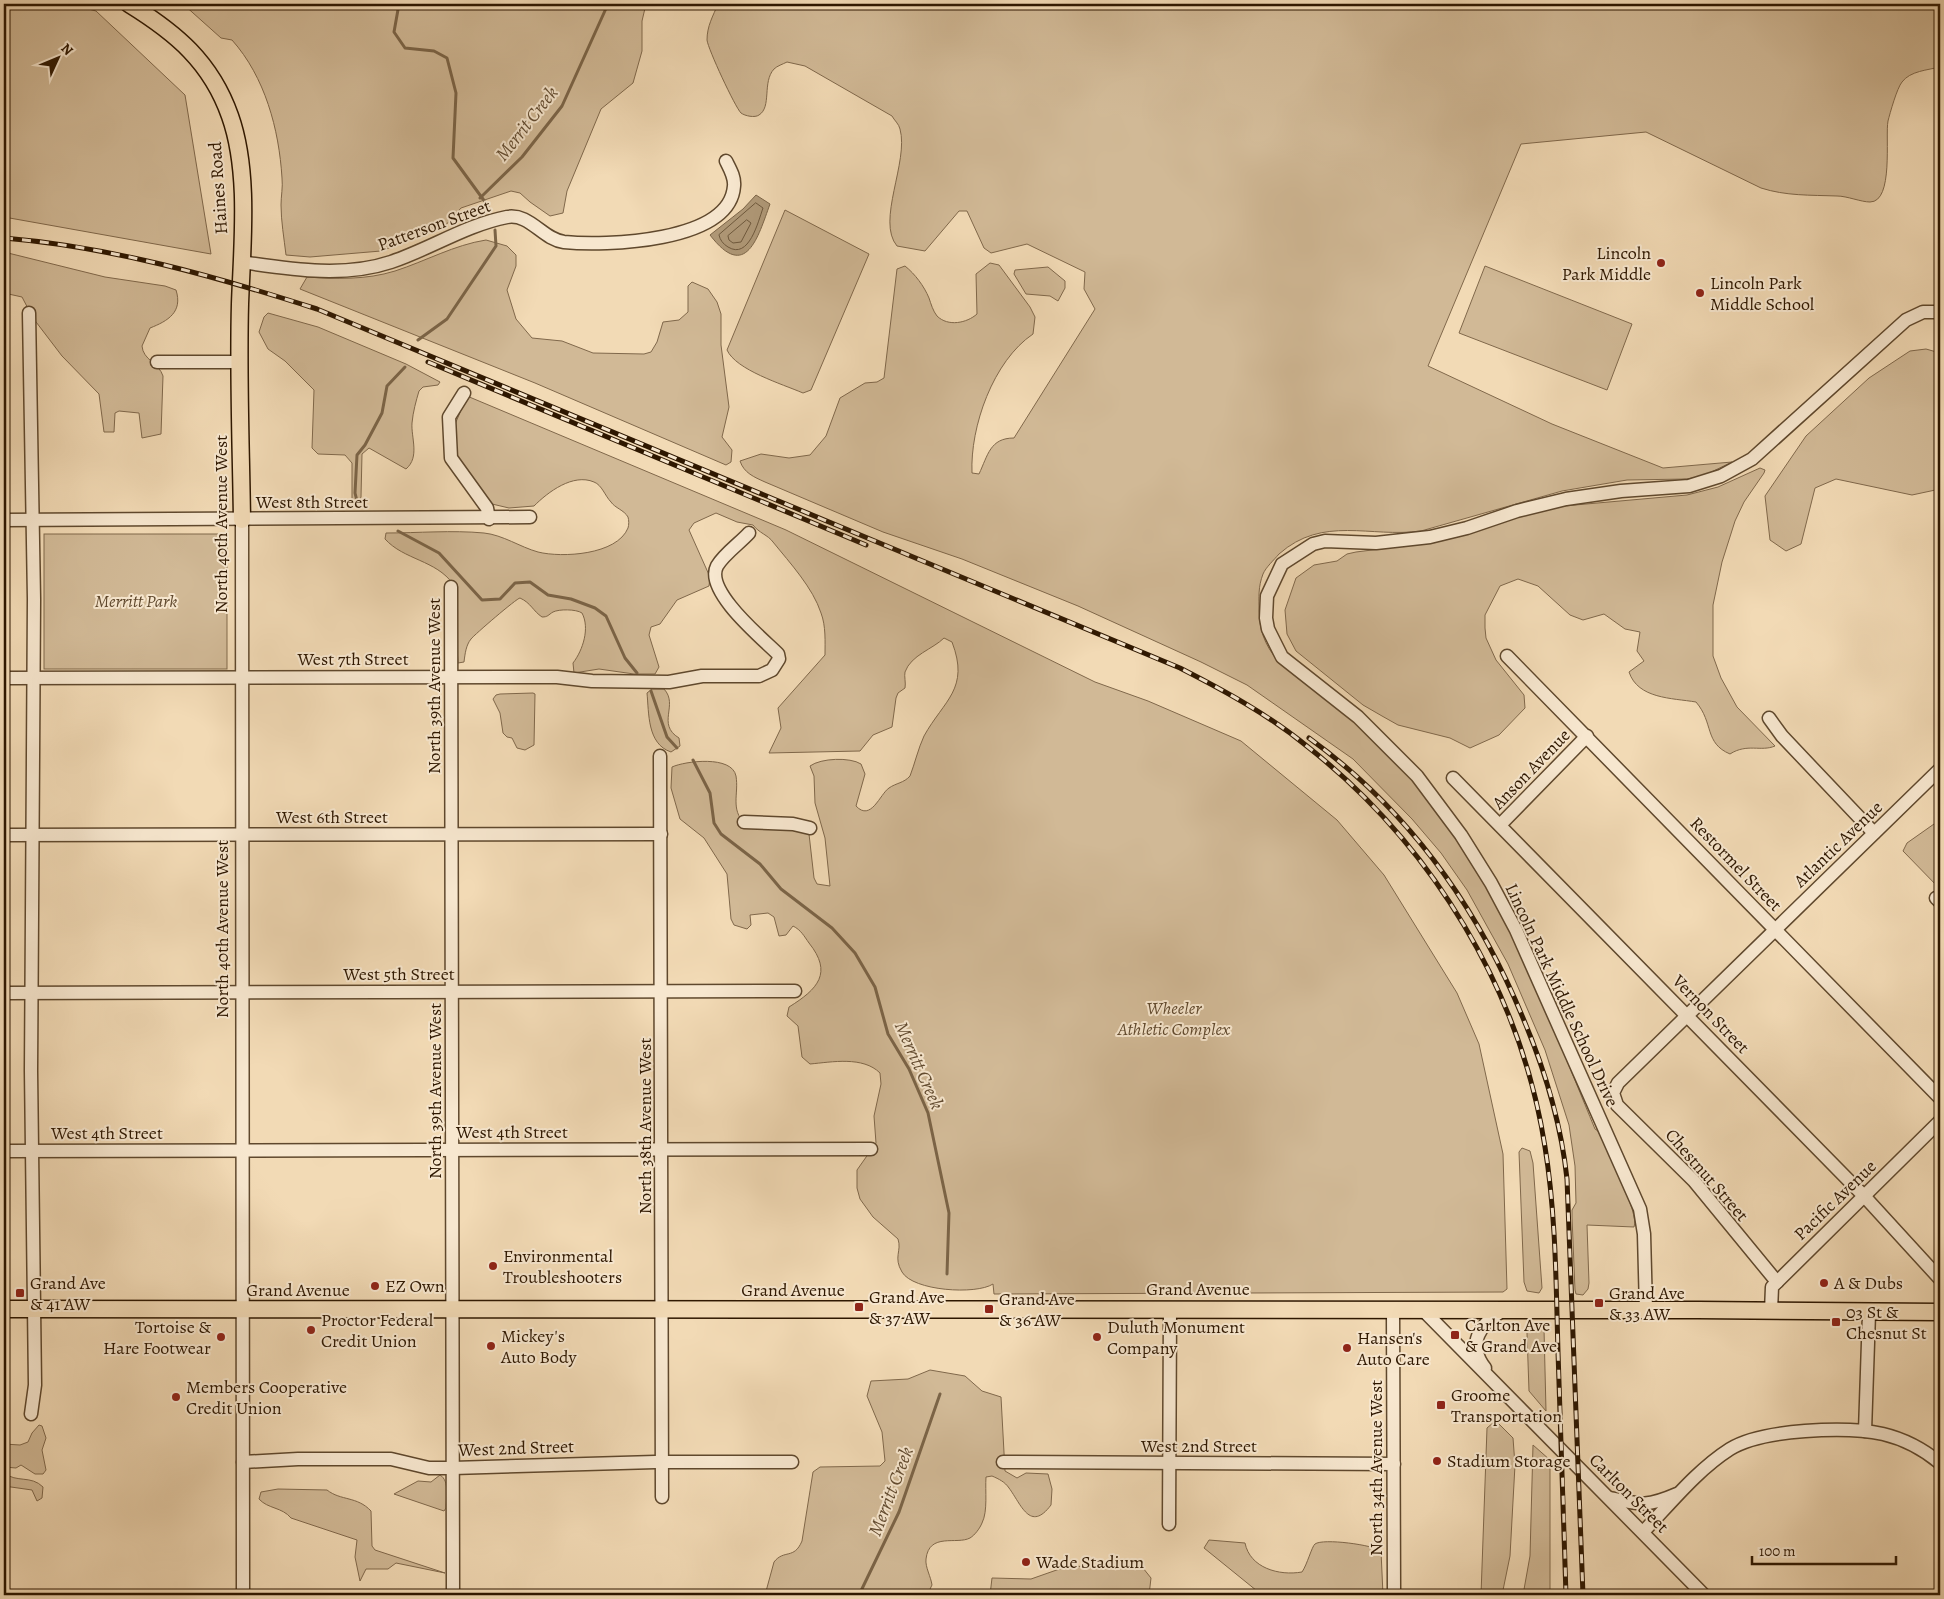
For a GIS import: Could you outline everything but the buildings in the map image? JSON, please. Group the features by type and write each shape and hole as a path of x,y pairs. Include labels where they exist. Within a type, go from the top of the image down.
{"main road":[{"name":"Haines Road","path":"129,4 176,35 193,52 208,72 230,116 236,137 242,198 241,262"},
{"name":"North 40th Avenue West","path":"241,262 242,520"},
{"name":"Grand Avenue","path":"4,1309 1170,1309 1940,1312"}],"street":[{"name":"Patterson Street","path":"241,262 325,271 353,270 390,262 480,225 508,217 526,220 552,239 595,244 634,241 694,229 718,215 729,200 734,187 733,175 726,162"},
{"name":"Lincoln Park Middle School Drive","path":"1646,1310 1644,1234 1640,1210 1516,930 1491,883 1461,835 1417,776 1358,718 1282,657 1268,629 1266,618 1267,596 1282,564 1313,544 1326,541 1392,542 1430,537 1467,528 1517,511 1566,499 1621,491 1689,486 1721,476 1752,459 1906,320 1923,312 1940,312"},
{"path":"29,313 31,520 34,599 31,834 35,1385 32,1414"},
{"path":"157,362 240,362"},
{"path":"464,393 449,416 451,458 479,494 487,508 489,519"},
{"name":"West 8th Street","path":"4,520 489,519 530,517"},
{"name":"North 40th Avenue West","path":"242,520 243,1595"},
{"name":"West 7th Street","path":"4,678 451,676 557,677 592,681 669,682 702,676 759,676 769,673 776,666 779,659 778,654 737,614 717,584 716,571 718,565 749,533"},
{"name":"North 39th Avenue West","path":"451,587 453,1595"},
{"name":"Restormel Street","path":"1507,656 1940,1098"},
{"path":"1769,718 1782,736 1874,833"},
{"name":"Anson Avenue","path":"1500,825 1587,736"},
{"name":"North 38th Avenue West","path":"660,756 663,1309 662,1497"},
{"name":"Atlantic Avenue","path":"1613,1093 1618,1083 1940,769"},
{"name":"Vernon Street","path":"1453,778 1865,1196 1940,1278"},
{"path":"744,822 793,824 810,828"},
{"name":"West 6th Street","path":"4,835 661,834"},
{"name":"West 5th Street","path":"4,993 795,991"},
{"name":"Chestnut Street","path":"1613,1093 1617,1105 1694,1181 1777,1282"},
{"name":"Pacific Avenue","path":"1777,1282 1940,1121"},
{"name":"West 4th Street","path":"4,1151 871,1149"},
{"path":"1771,1311 1771,1289 1777,1282"},
{"path":"1169,1524 1170,1309"},
{"name":"North 34th Avenue West","path":"1393,1310 1394,1595"},
{"name":"Carlton Street","path":"1422,1310 1704,1595"},
{"path":"1502,1390 1479,1361 1476,1341 1478,1332 1491,1316 1504,1310"},
{"path":"1865,1431 1869,1312"},
{"path":"1643,1532 1717,1458 1730,1449 1753,1438 1782,1433 1865,1431 1910,1444 1940,1463"},
{"name":"West 2nd Street","path":"242,1462 298,1459 391,1459 429,1468 453,1468 792,1462"},
{"name":"West 2nd Street","path":"1004,1462 1394,1464"},
{"path":"1609,1498 1646,1504 1655,1503 1682,1492"}],"green space":[{"path":"4,4 70,4 96,11 185,95 211,254 4,217"},
{"path":"183,4 646,4 642,21 642,51 633,83 601,109 567,191 563,213 550,216 520,193 511,191 461,208 444,227 381,251 310,257 286,255 278,141 262,87 244,55 232,40 221,38"},
{"path":"718,4 1940,4 1940,67 1914,73 1905,78 1900,85 1888,121 1887,167 1883,191 1878,199 1870,202 1841,196 1789,194 1770,191 1646,132 1521,144 1428,366 1552,424 1663,468 1732,462 1703,476 1687,479 1627,480 1562,491 1421,531 1347,530 1313,535 1296,542 1279,554 1266,569 1261,579 1259,611 1261,628 1266,643 1273,655 1294,675 1364,730 1394,760 1429,800 1460,843 1487,888 1534,982 1595,1129 1598,1131 1621,1180 1635,1220 1634,1227 1587,1225 1589,1283 1588,1289 1583,1295 1576,1294 1575,1290 1572,1210 1576,1203 1575,1166 1569,1125 1545,1050 1508,964 1467,890 1441,853 1412,819 1353,759 1247,685 1201,662 1078,606 962,559 883,532 761,480 744,469 740,461 761,454 789,458 810,455 826,436 840,398 865,383 877,382 884,378 897,269 905,266 916,276 925,289 937,316 946,322 952,323 968,320 977,314 976,274 990,263 999,265 1030,307 1035,317 1033,334 1006,361 987,396 975,436 972,473 979,474 995,444 1014,438 1095,309 1084,289 1085,272 1027,244 991,253 984,248 967,211 959,211 925,251 897,246 891,235 890,222 902,142 899,127 892,116 805,66 787,62 775,68 770,74 763,111 755,116 747,116 741,113 722,78 707,40 709,26"},
{"path":"785,210 869,254 811,390 803,393 749,370 732,357 727,350"},
{"path":"486,240 507,246 516,255 516,266 507,290 516,319 532,338 562,341 593,353 644,354 651,352 657,342 663,322 679,320 688,312 688,286 692,282 708,289 717,302 721,314 721,345 729,407 722,437 732,450 731,462 726,465 535,383 300,289 307,277 351,278 384,274 474,242"},
{"path":"4,252 105,277 165,286 176,290 178,298 176,310 168,319 150,328 142,346 145,355 163,376 161,434 142,438 139,413 119,411 115,413 114,432 104,432 99,394 62,356 33,318 22,297 4,293"},
{"path":"1485,266 1632,324 1607,390 1459,333"},
{"path":"1048,267 1065,281 1065,288 1058,301 1050,296 1026,294 1014,274 1015,270"},
{"path":"268,313 318,327 406,364 440,382 438,385 423,387 419,391 412,423 413,459 406,469 369,448 362,454 361,497 356,507 352,503 352,463 345,455 318,454 312,448 314,390 285,361 268,349 259,332 264,317"},
{"path":"1926,349 1940,353 1940,489 1912,495 1836,479 1815,488 1801,544 1786,551 1770,540 1765,496 1806,436 1869,378 1910,351"},
{"name":"Wheeler Athletic Complex","path":"467,396 786,530 1095,682 1148,701 1241,741 1337,820 1384,875 1457,993 1479,1044 1503,1154 1507,1289 1503,1292 994,1294 993,1284 973,1289 945,1289 931,1287 908,1278 899,1267 898,1239 873,1217 860,1199 857,1188 857,1170 876,1143 874,1116 881,1084 880,1073 865,1064 856,1062 837,1061 810,1064 802,1057 798,1026 787,1016 789,1007 808,994 819,979 821,972 820,963 816,954 802,933 793,926 786,935 779,936 774,917 768,913 750,915 751,925 747,929 734,925 731,919 727,874 704,838 680,819 671,788 672,767 707,761 717,762 733,769 737,783 736,807 740,818 745,824 774,824 809,834 814,878 817,884 830,886 825,838 815,803 814,776 810,766 821,761 836,759 850,760 861,764 865,774 856,806 866,811 875,805 889,788 908,778 924,736 946,703 956,683 958,671 957,658 952,642 944,638 912,661 905,672 905,688 898,693 896,698 892,727 873,735 860,751 769,753 781,728 778,708 825,655 823,618 807,585 771,540 753,525 737,522 716,513 694,523 689,530 710,577 709,586 677,600 660,624 651,627 649,635 659,667 655,674 634,674 599,669 574,673 573,663 580,652 585,632 582,613 572,610 559,610 542,617 527,602 520,598 469,641 464,662 458,663 453,584 438,570 401,552 393,546 385,539 386,533 484,533 498,536 538,552 561,555 588,552 613,544 622,537 629,524 626,515 609,500 599,486 594,482 586,480 578,480 561,485 534,506 509,508 492,504 458,462 454,451 453,429"},
{"path":"1760,468 1765,470 1764,473 1744,502 1735,521 1722,562 1713,605 1713,656 1721,678 1737,707 1775,746 1770,748 1748,748 1730,754 1722,749 1716,744 1702,710 1696,702 1657,696 1640,688 1633,681 1629,672 1644,661 1637,651 1640,632 1625,629 1604,614 1583,620 1570,615 1538,586 1518,579 1500,586 1485,615 1485,628 1486,638 1496,660 1524,695 1525,708 1499,735 1470,748 1450,738 1398,725 1363,705 1296,651 1287,634 1285,610 1296,578 1314,565 1337,561 1347,554 1356,552 1428,543 1524,515 1564,506 1687,495 1718,487"},
{"name":"Merritt Park","path":"44,534 227,534 227,669 44,669"},
{"path":"652,689 664,689 668,695 669,727 672,733 679,738 680,746 671,752 663,748 653,735 649,718 647,693"},
{"path":"500,694 535,694 534,745 525,750 517,748 512,738 507,737 503,733 500,713 493,699 496,695"},
{"path":"1934,824 1940,825 1940,889 1903,851 1907,843"},
{"path":"1522,1148 1530,1151 1533,1163 1542,1288 1539,1293 1527,1291 1524,1282 1519,1152"},
{"path":"1541,1327 1544,1329 1546,1411 1529,1391 1527,1333 1532,1328"},
{"path":"930,1370 965,1376 982,1391 1001,1397 1005,1471 1017,1478 1026,1473 1048,1474 1052,1489 1051,1505 1044,1513 1032,1516 1022,1508 1004,1482 992,1476 986,1477 984,1518 974,1535 964,1540 938,1542 932,1545 928,1551 926,1562 932,1585 927,1595 765,1595 774,1562 781,1556 796,1550 802,1541 813,1472 820,1467 880,1466 885,1461 882,1432 867,1396 871,1381 908,1379"},
{"path":"1494,1422 1497,1422 1513,1438 1515,1465 1510,1556 1502,1595 1481,1595 1487,1428"},
{"path":"39,1425 42,1426 46,1438 42,1450 46,1470 43,1474 35,1474 21,1465 16,1468 4,1467 4,1444 20,1445 28,1442 32,1433"},
{"path":"1533,1445 1550,1460 1550,1595 1523,1595 1530,1556"},
{"path":"4,1473 14,1478 38,1483 43,1487 42,1498 37,1501 32,1490 4,1486"},
{"path":"440,1475 446,1485 446,1508 444,1511 394,1494 418,1481 431,1482"},
{"path":"278,1489 327,1490 366,1506 371,1511 372,1546 375,1550 445,1573 396,1563 388,1569 366,1569 360,1581 355,1557 357,1540 291,1518 259,1499 261,1492"},
{"path":"1209,1540 1245,1543 1248,1552 1259,1564 1284,1573 1302,1572 1314,1545 1320,1542 1348,1543 1376,1549 1381,1551 1383,1595 1262,1595 1204,1548"},
{"path":"1068,1566 1143,1568 1151,1578 1149,1595 990,1595 992,1578 1031,1579"}],"water":[{"path":"756,195 770,204 761,229 749,250 742,255 733,255 722,249 710,235 743,209"}],"waterway":[{"path":"399,4 394,32 405,48 434,51 447,58 456,93 453,158 488,206"},
{"name":"Merrit Creek","path":"480,198 522,157 562,106 608,4"},
{"name":"Merritt Creek","path":"418,340 447,319 496,246 495,230"},
{"name":"Merritt Creek","path":"357,501 355,493 357,455 365,445 382,413 387,386 405,367"},
{"name":"Merritt Creek","path":"398,531 439,553 482,600 500,599 515,583 530,582 548,595 571,599 595,608 606,616 625,658 637,673"},
{"name":"Merritt Creek","path":"651,691 667,737 677,748"},
{"name":"Merritt Creek","path":"693,760 710,793 714,823 721,834 760,864 781,889 832,928 855,953 875,987 888,1034 909,1069 928,1113 949,1213 947,1274"},
{"name":"Merritt Creek","path":"859,1595 899,1512 940,1394"}],"railway":[{"path":"4,238 84,248 162,264 240,285 317,309 1180,668 1278,724 1353,786 1394,829 1431,875 1464,925 1492,978 1515,1032 1533,1089 1549,1173 1553,1224 1566,1595"},
{"path":"428,362 866,545"},
{"path":"1309,738 1344,766 1408,828 1461,899 1505,977 1545,1077 1561,1137 1567,1179 1583,1595"}],"place":[{"name":"Lincoln Park Middle","path":"1661,263"},
{"name":"Lincoln Park Middle School","path":"1700,293"},
{"name":"Environmental Troubleshooters","path":"493,1266"},
{"name":"A & Dubs","path":"1824,1283"},
{"name":"EZ Own","path":"375,1286"},
{"name":"Grand Ave & 41 AW","path":"20,1293"},
{"name":"Grand Ave & 33 AW","path":"1599,1303"},
{"name":"Grand Ave & 37 AW","path":"859,1307"},
{"name":"Grand Ave & 36 AW","path":"989,1309"},
{"name":"03 St & Chesnut St","path":"1836,1322"},
{"name":"Proctor Federal Credit Union","path":"311,1330"},
{"name":"Carlton Ave & Grand Ave","path":"1455,1335"},
{"name":"Tortoise & Hare Footwear","path":"221,1337"},
{"name":"Duluth Monument Company","path":"1097,1337"},
{"name":"Mickey's Auto Body","path":"491,1346"},
{"name":"Hansen's Auto Care","path":"1347,1348"},
{"name":"Members Cooperative Credit Union","path":"176,1397"},
{"name":"Groome Transportation","path":"1441,1405"},
{"name":"Stadium Storage","path":"1437,1461"},
{"name":"Wade Stadium","path":"1026,1562"}]}
